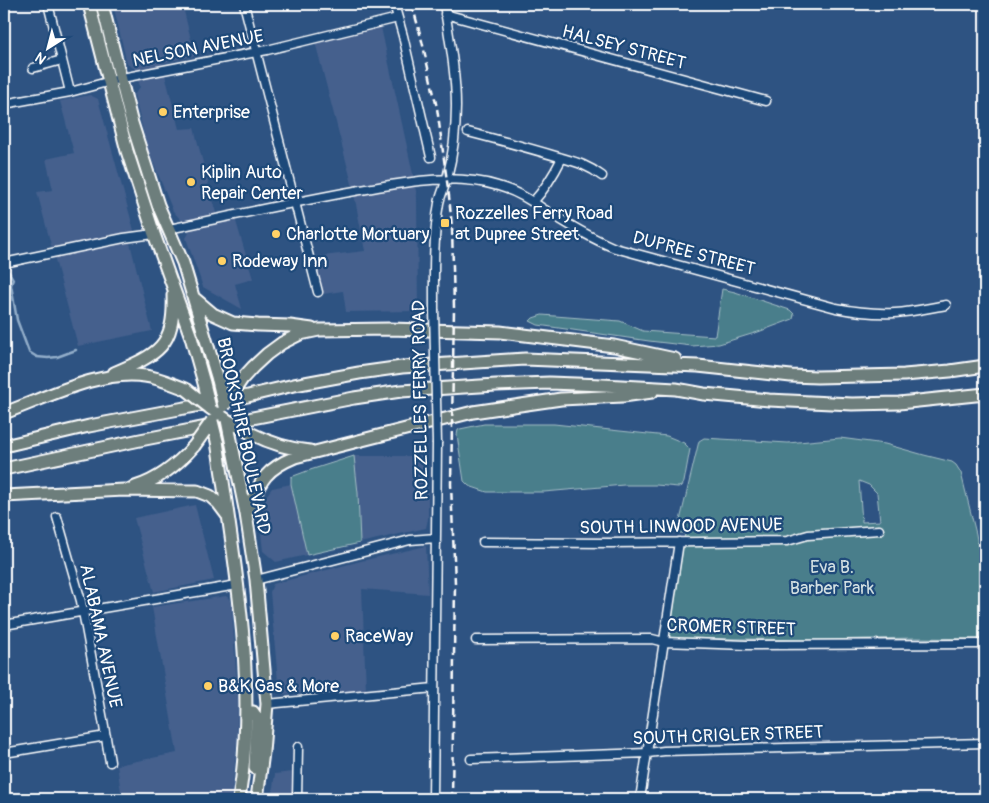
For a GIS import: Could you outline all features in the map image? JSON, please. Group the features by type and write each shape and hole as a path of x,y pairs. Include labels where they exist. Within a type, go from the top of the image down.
{"highway":[{"name":"BROOKSHIRE BOULEVARD","path":"89,4 127,152 191,337 204,383 231,440 246,514 256,580 268,704 264,752 257,799"},
{"name":"BROOKSHIRE BOULEVARD","path":"102,4 131,120 158,205 170,229 183,263 218,380 217,441 237,585 245,660 247,711 240,799"},
{"path":"101,378 141,361 156,352 162,345 168,335 174,309 173,286"},
{"path":"193,297 213,314 233,323 290,326 318,330 389,329 525,334 638,350 698,366"},
{"path":"124,490 144,484 158,477 180,462 218,414 242,379 267,354 282,343 300,334 318,330"},
{"path":"4,446 89,426 248,396 294,385 382,370 525,359 698,366 781,375 817,376 904,375 985,366"},
{"path":"4,413 85,382 128,375 146,376 164,380 182,388 218,414 269,443 288,448 318,451"},
{"path":"4,469 140,440 354,398 401,391 496,384 631,386 676,389 704,394 768,400 843,404 899,404 985,394"},
{"path":"246,514 258,485 268,472 281,463 295,457 472,412 561,399 623,396 676,389"},
{"path":"4,496 124,490 197,491 210,496 218,502 228,517"},
{"path":"247,711 253,712 256,718 257,799"}],"street":[{"path":"48,4 70,92"},
{"path":"244,4 318,292"},
{"path":"394,4 431,157"},
{"name":"ROZZELLES FERRY ROAD","path":"433,799 437,444 434,271 438,211 442,190 447,179 456,106 455,84 444,4"},
{"name":"HALSEY STREET","path":"445,14 766,101"},
{"name":"NELSON AVENUE","path":"4,104 70,92 122,78 257,52 398,18"},
{"path":"33,68 62,60"},
{"path":"468,132 585,165 602,176"},
{"path":"533,202 543,191 562,158"},
{"name":"DUPREE STREET","path":"170,229 389,186 447,179 483,182 512,190 588,236 615,248 836,308 855,312 896,313 946,305"},
{"path":"4,263 124,238 154,234"},
{"name":"ALABAMA AVENUE","path":"57,517 83,611 110,762"},
{"name":"SOUTH LINWOOD AVENUE","path":"483,542 787,541 808,535 879,530"},
{"path":"256,580 410,540 436,538"},
{"path":"640,799 679,542"},
{"path":"4,625 237,585"},
{"name":"CROMER STREET","path":"476,640 652,639 664,642 756,645 985,644"},
{"path":"268,704 434,688"},
{"path":"4,753 106,736"},
{"name":"SOUTH CRIGLER STREET","path":"471,759 664,751 985,743"},
{"path":"297,799 298,747"}],"shaded area":[{"path":"113,4 197,4 183,7 195,56 162,63 179,129 194,128 218,221 235,218 253,279 235,284 242,309 203,287 186,238 189,233 173,211 148,150 134,95 140,87 135,69 127,64"},
{"path":"379,18 417,197 418,311 346,312 343,291 323,294 314,257 365,251 352,184 313,34"},
{"path":"90,95 98,99 135,234 128,235 152,331 78,346 37,192 53,190 46,159 74,153 60,101"},
{"path":"354,456 425,456 428,491 428,519 426,528 276,562 263,551 258,507 272,488 291,484"},
{"path":"195,505 214,580 154,592 134,518"},
{"path":"426,546 428,594 362,589 366,690 279,693 270,592 273,584"},
{"path":"226,596 231,600 232,606 238,702 237,743 231,799 122,799 117,765 177,753 152,607"},
{"path":"292,772 292,799 271,799 275,774"}],"green space":[{"path":"722,289 790,310 794,314 793,319 719,344 692,346 538,325 530,321 542,315 620,321 643,331 715,336"},
{"path":"484,424 554,424 667,436 684,443 690,449 684,482 682,486 678,487 624,485 544,492 487,492 469,486 464,481 457,435 460,429"},
{"name":"Eva B. Barber Park","path":"704,438 788,443 840,438 885,444 952,462 961,473 976,534 985,588 985,639 818,640 669,638 685,533 680,533 678,529 699,441","holes":["859,481 869,485 877,493 880,521 862,522"]},
{"path":"354,456 360,543 307,555 291,477"}],"waterway":[{"path":"9,272 13,279 11,285 17,320 29,352 37,357 48,358 57,357 76,350"}],"railway":[{"path":"412,4 437,108 452,227 454,308 451,484 455,583 452,799"}],"place":[{"name":"Enterprise","path":"163,112"},
{"name":"Kiplin Auto Repair Center","path":"191,182"},
{"name":"Rozzelles Ferry Road at Dupree Street","path":"445,223"},
{"name":"Charlotte Mortuary","path":"276,234"},
{"name":"Rodeway Inn","path":"222,261"},
{"name":"RaceWay","path":"335,636"},
{"name":"B&K Gas & More","path":"208,686"}]}
